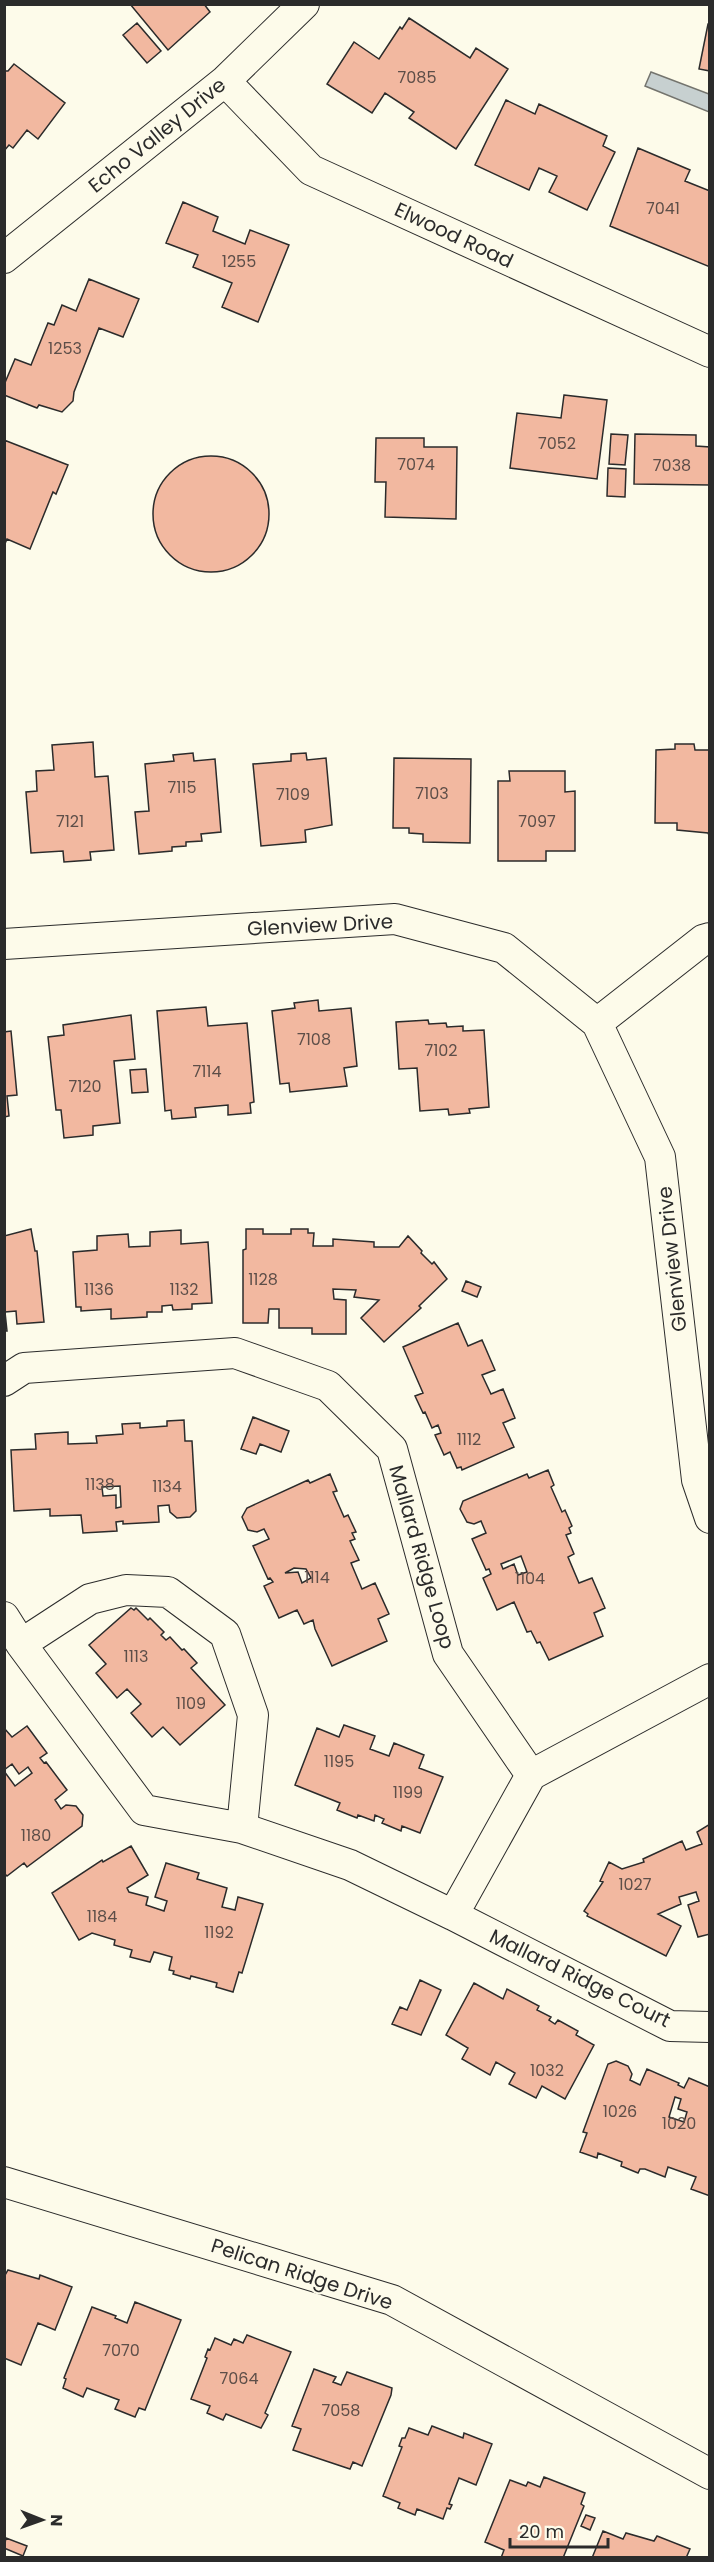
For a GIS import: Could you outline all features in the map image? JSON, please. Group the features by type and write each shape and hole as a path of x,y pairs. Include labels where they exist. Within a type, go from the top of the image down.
{"street":[{"name":"Echo Valley Drive","path":"4,258 225,81 304,4"},
{"name":"Elwood Road","path":"225,81 311,170 710,352"},
{"name":"Glenview Drive","path":"4,944 395,919 504,948 597,1023 660,1157 697,1480 710,1518"},
{"path":"597,1023 703,940 710,938"},
{"name":"Mallard Ridge Loop","path":"4,1381 24,1368 235,1353 328,1386 392,1449 448,1654 531,1775"},
{"path":"21,1644 90,1599 126,1590 168,1592 225,1634 253,1715 242,1828"},
{"path":"4,1617 21,1644 144,1810 242,1828 350,1865 453,1915 531,1775 710,1679"},
{"name":"Mallard Ridge Court","path":"453,1915 670,2026 710,2027"},
{"name":"Pelican Ridge Drive","path":"4,2182 392,2300 710,2474"}],"shaded area":[{"path":"651,72 709,94 709,112 645,86"}],"building":[{"path":"130,4 204,4 210,12 168,50"},
{"path":"409,18 470,58 476,48 508,69 456,149 409,118 414,112 385,93 372,113 327,84 354,42 379,59 400,27 402,29"},
{"path":"137,23 161,51 147,63 123,35"},
{"path":"708,24 710,24 710,71 699,69"},
{"path":"14,64 65,103 38,139 27,130 13,148 9,145 4,151 4,71 8,71"},
{"path":"506,100 535,114 539,104 607,136 603,146 615,152 587,210 549,192 557,176 539,168 529,190 475,165"},
{"path":"638,148 690,170 685,181 710,191 710,267 610,226"},
{"path":"183,202 218,217 213,231 245,244 250,230 289,245 258,322 222,307 232,283 193,267 198,255 166,243"},
{"path":"89,279 139,299 123,337 99,328 74,392 73,401 62,412 39,405 37,408 4,395 4,385 15,359 31,365 48,323 54,325 62,305 76,311"},
{"path":"564,395 607,400 597,479 510,468 517,413 561,418"},
{"path":"611,434 628,435 625,465 609,464"},
{"path":"635,434 696,435 696,446 710,447 710,485 634,484"},
{"path":"376,438 424,438 424,447 457,447 456,519 385,517 386,482 375,482"},
{"path":"4,440 68,465 56,494 53,492 30,549 7,539 4,546"},
{"path":"211,456 233,461 252,473 264,492 269,514 264,536 252,555 233,567 211,572 189,567 170,555 158,536 153,514 158,492 170,473 189,461"},
{"path":"608,468 626,469 625,497 607,496"},
{"path":"93,742 95,777 108,776 114,850 90,852 91,860 64,862 63,851 31,853 26,792 37,791 36,771 54,770 52,745"},
{"path":"675,744 694,744 695,750 710,750 710,838 708,833 677,830 677,823 655,823 656,750 675,749"},
{"path":"193,753 194,761 215,759 221,832 201,834 202,841 186,842 186,846 172,847 172,851 139,854 135,812 149,811 145,764 174,761 173,755"},
{"path":"306,753 307,760 326,758 332,825 305,830 306,842 261,846 253,764 291,761 291,754"},
{"path":"394,758 471,759 470,843 423,842 423,834 409,833 409,828 393,828"},
{"path":"509,771 565,771 565,792 575,791 575,851 546,851 546,861 498,861 498,781 510,781"},
{"path":"318,1000 319,1011 351,1008 357,1066 344,1068 347,1086 290,1092 289,1083 280,1084 272,1011 295,1008 294,1003"},
{"path":"206,1007 208,1026 247,1023 254,1102 250,1103 251,1113 228,1115 228,1105 195,1108 196,1117 172,1119 171,1110 165,1111 157,1011"},
{"path":"131,1015 135,1059 114,1061 120,1123 93,1126 93,1135 64,1138 61,1110 56,1110 48,1037 64,1035 63,1025"},
{"path":"428,1020 429,1024 446,1023 447,1027 463,1026 463,1031 484,1030 489,1107 469,1109 470,1113 449,1115 448,1109 420,1111 417,1068 399,1069 396,1022"},
{"path":"11,1031 17,1095 7,1096 9,1116 4,1117 4,1032"},
{"path":"146,1069 148,1092 132,1093 130,1070"},
{"path":"31,1229 35,1251 37,1251 44,1322 17,1324 16,1311 5,1312 7,1331 4,1331 4,1236"},
{"path":"246,1229 263,1229 263,1234 291,1234 291,1229 308,1229 308,1233 314,1233 313,1246 333,1246 333,1239 374,1242 374,1247 399,1247 408,1236 447,1279 419,1306 421,1308 384,1342 361,1318 379,1300 354,1297 356,1290 333,1289 334,1299 346,1300 346,1334 312,1334 312,1328 279,1328 279,1309 269,1309 268,1323 243,1323 243,1250 246,1249"},
{"path":"181,1230 181,1244 208,1242 212,1303 192,1304 192,1309 173,1310 172,1305 162,1306 162,1312 147,1312 147,1317 111,1319 111,1309 81,1311 81,1307 76,1307 73,1252 97,1250 97,1236 128,1234 129,1247 150,1246 150,1232"},
{"path":"466,1281 481,1287 477,1297 462,1291"},
{"path":"458,1323 468,1346 482,1340 495,1370 482,1375 491,1394 503,1389 515,1418 503,1423 514,1447 462,1470 461,1467 457,1468 450,1452 444,1455 435,1435 441,1433 438,1425 432,1428 425,1412 423,1413 415,1396 423,1393 403,1347"},
{"path":"253,1417 289,1431 281,1452 260,1444 256,1454 241,1449"},
{"path":"184,1420 185,1441 192,1441 196,1511 190,1517 177,1518 170,1512 169,1505 158,1506 159,1522 123,1524 123,1521 116,1522 117,1531 83,1533 81,1515 50,1516 50,1509 14,1511 11,1450 36,1449 35,1434 68,1432 68,1444 97,1443 96,1436 123,1434 122,1424 140,1423 140,1428 167,1426 167,1421","holes":["120,1486 121,1507 116,1508 116,1495 103,1496 102,1487"]},
{"path":"548,1470 554,1485 551,1487 562,1512 565,1510 572,1526 569,1528 571,1533 566,1535 574,1554 568,1557 579,1583 592,1578 605,1608 594,1613 603,1636 549,1660 540,1642 537,1643 531,1631 527,1632 514,1602 497,1610 483,1578 491,1574 489,1569 486,1570 472,1539 486,1533 481,1521 474,1524 467,1522 460,1509 463,1501 527,1474 529,1478","holes":["521,1556 527,1572 518,1575 514,1564 503,1569 501,1564"]},
{"path":"330,1474 337,1491 333,1492 344,1517 348,1515 356,1532 352,1533 355,1539 350,1541 359,1560 351,1563 362,1589 375,1583 389,1614 378,1619 387,1641 332,1666 313,1620 304,1624 297,1610 279,1618 264,1586 273,1582 270,1578 268,1579 253,1546 269,1539 264,1529 257,1532 248,1530 242,1517 247,1508 308,1480 310,1483","holes":["294,1568 306,1569 311,1578 302,1583 298,1572 285,1573"]},
{"path":"131,1608 134,1610 136,1608 148,1620 150,1618 164,1632 161,1635 166,1640 170,1637 182,1650 184,1649 197,1663 191,1668 225,1705 180,1745 163,1727 152,1737 131,1713 141,1704 127,1689 117,1698 96,1673 106,1664 89,1645"},
{"path":"344,1725 375,1736 370,1749 389,1756 394,1743 424,1755 419,1768 443,1777 420,1833 402,1826 401,1831 382,1823 384,1819 375,1815 374,1821 358,1815 357,1818 337,1810 340,1803 295,1785 317,1728 339,1737"},
{"path":"27,1726 47,1753 40,1758 44,1763 46,1762 67,1790 55,1800 61,1809 66,1805 76,1806 83,1815 82,1826 27,1867 24,1863 7,1876 4,1873 4,1771 15,1786 32,1773 28,1767 19,1774 12,1764 4,1770 4,1728 12,1737"},
{"path":"710,1824 710,1934 698,1937 688,1905 699,1901 696,1892 679,1897 681,1904 658,1914 681,1926 666,1956 587,1916 588,1914 584,1911 603,1882 600,1881 609,1862 622,1869 644,1862 643,1859 682,1841 686,1850 702,1844 697,1832"},
{"path":"131,1846 148,1875 127,1888 129,1892 148,1897 146,1905 164,1911 167,1901 155,1897 166,1863 199,1873 197,1879 227,1888 222,1907 235,1910 238,1897 263,1904 242,1973 239,1972 233,1992 216,1987 217,1983 173,1974 174,1971 169,1970 172,1957 154,1952 150,1962 130,1957 132,1950 114,1945 115,1940 92,1933 79,1940 52,1893 102,1860 103,1862"},
{"path":"420,1980 441,1990 421,2035 392,2024 400,2007 407,2010"},
{"path":"474,1983 503,1999 507,1989 539,2006 537,2010 551,2017 549,2020 555,2024 558,2020 578,2031 576,2035 594,2045 565,2099 542,2086 536,2098 509,2084 515,2073 496,2062 490,2075 462,2059 468,2048 446,2035"},
{"path":"616,2061 628,2066 632,2074 630,2080 640,2085 647,2069 679,2083 678,2085 684,2088 689,2078 710,2087 710,2196 691,2189 696,2177 668,2167 665,2177 645,2169 640,2169 638,2173 621,2166 622,2162 598,2153 597,2158 580,2152 587,2133 583,2132 608,2064","holes":["675,2097 681,2099 678,2109 687,2112 684,2122 669,2117"]},
{"path":"8,2270 39,2279 40,2275 72,2287 55,2330 38,2323 21,2365 4,2358 4,2277"},
{"path":"135,2302 181,2320 145,2410 139,2408 135,2417 115,2409 119,2400 87,2388 83,2397 63,2388 66,2379 64,2378 92,2307 127,2323"},
{"path":"247,2335 291,2352 261,2428 226,2414 223,2420 207,2413 210,2406 191,2399 207,2358 205,2357 208,2349 210,2350 215,2338 231,2345 234,2339 243,2343"},
{"path":"314,2369 336,2377 333,2382 341,2385 347,2372 392,2388 362,2466 353,2462 350,2469 293,2450 301,2429 292,2426"},
{"path":"432,2426 463,2438 464,2433 492,2444 476,2485 459,2478 449,2504 452,2505 450,2509 447,2508 443,2519 417,2509 415,2515 398,2508 400,2503 383,2496 402,2447 399,2446 402,2438 405,2438 409,2428 428,2435"},
{"path":"544,2477 585,2493 581,2504 584,2506 563,2558 501,2558 504,2550 485,2542 510,2480 526,2486 528,2482 540,2487"},
{"path":"586,2515 595,2518 590,2530 581,2526"},
{"path":"603,2531 623,2539 626,2533 654,2541 657,2536 690,2549 686,2558 592,2558"},
{"path":"6,2538 27,2546 23,2556 4,2548"}]}
